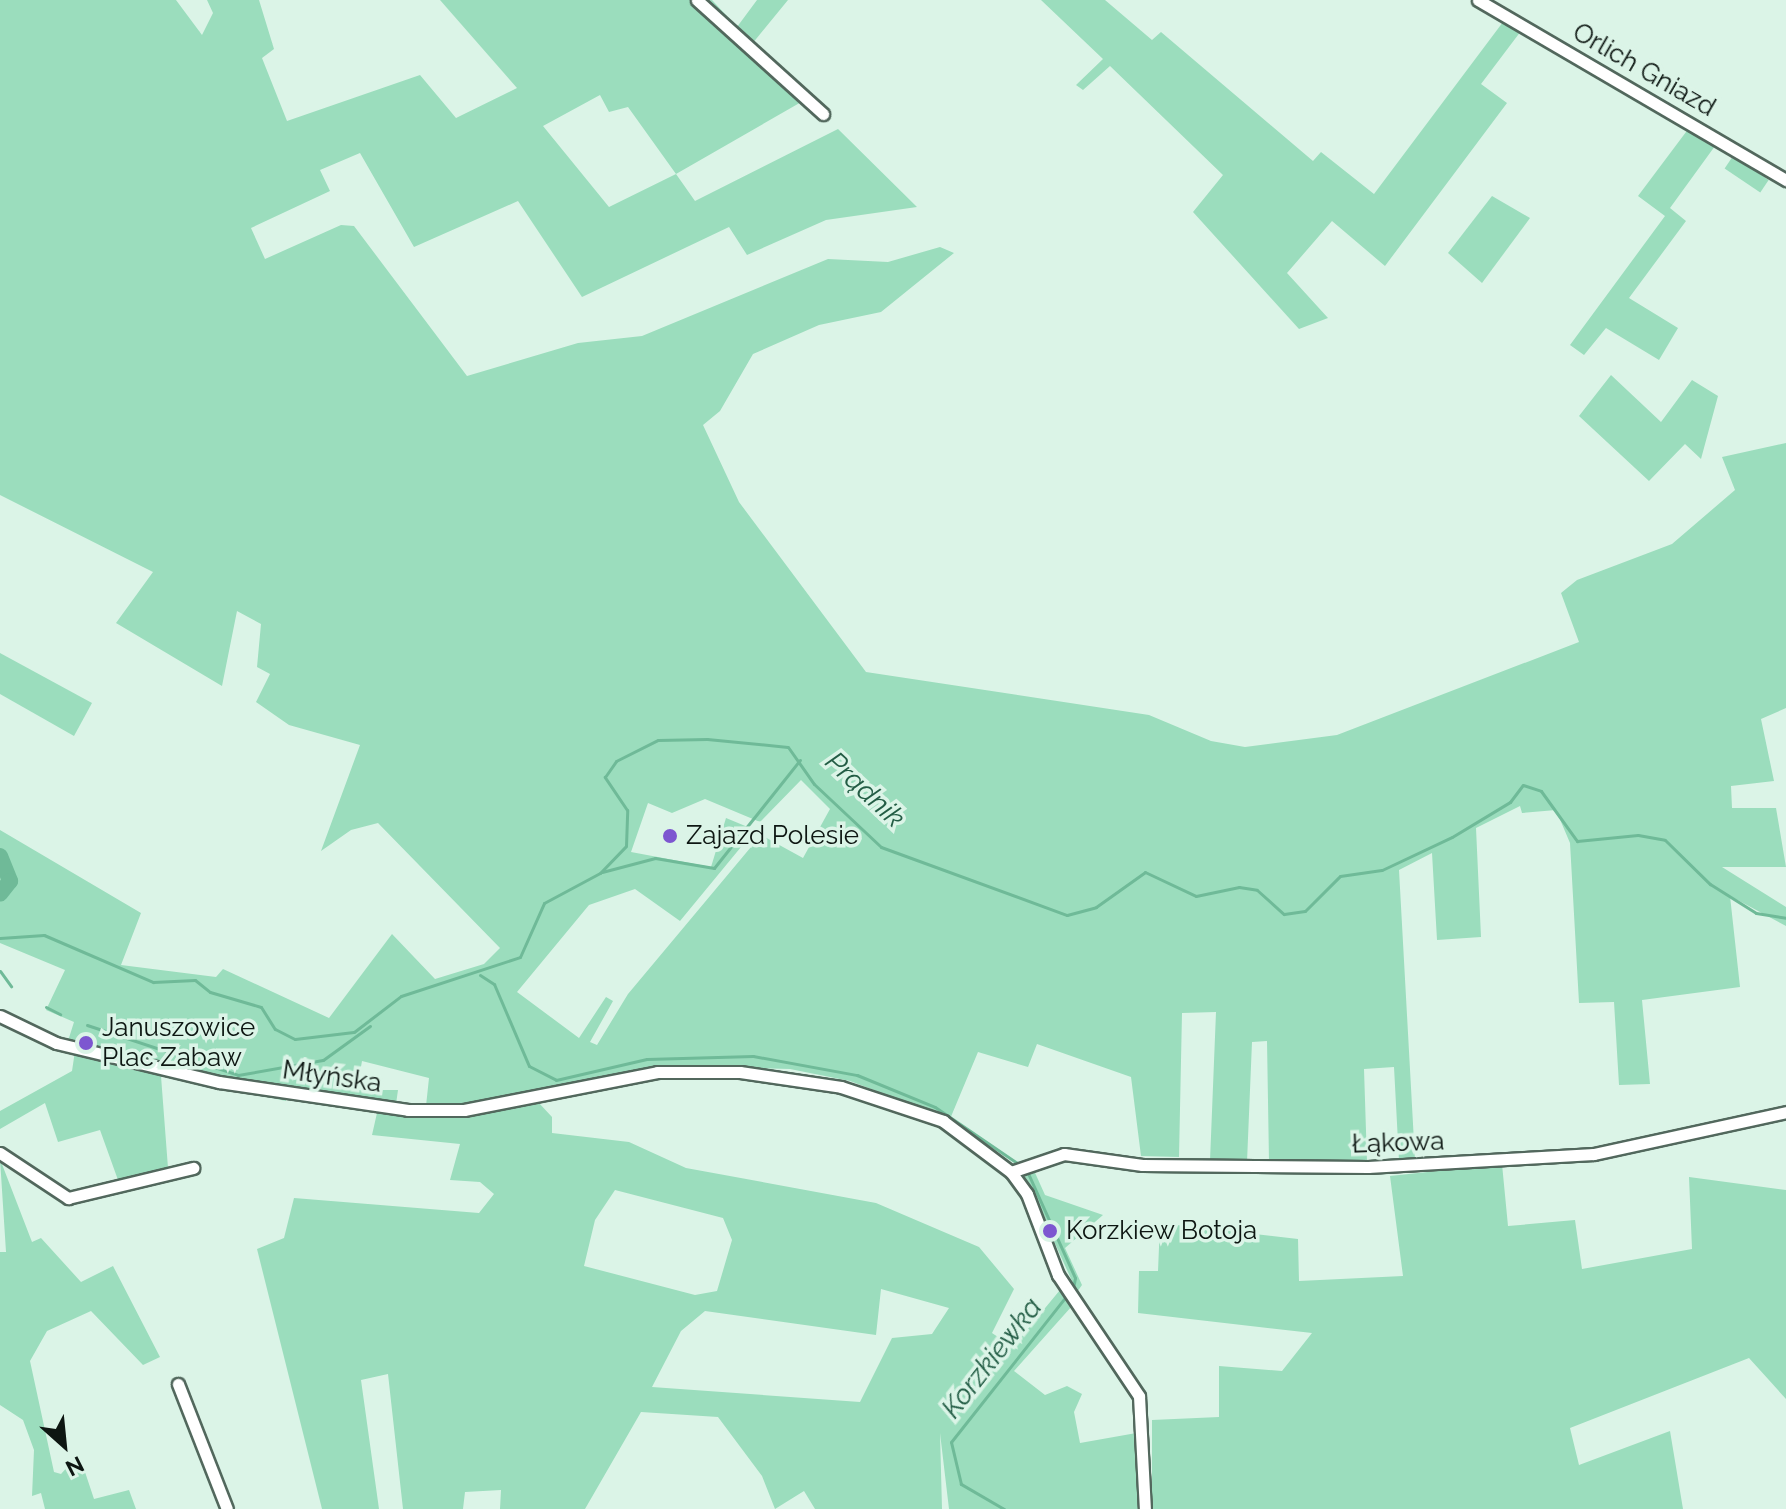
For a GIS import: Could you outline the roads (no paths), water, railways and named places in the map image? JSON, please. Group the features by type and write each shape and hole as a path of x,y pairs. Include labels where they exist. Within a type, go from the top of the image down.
{"street":[{"path":"697,0 823,114"},
{"name":"Orlich Gniazd","path":"1478,0 1786,180"},
{"name":"Młyńska","path":"0,1016 56,1043 249,1087 408,1110 524,1101 657,1072 798,1078 943,1121 1011,1172"},
{"name":"Łąkowa","path":"1011,1172 1064,1154 1220,1167 1383,1167 1582,1155 1786,1112"},
{"path":"0,1153 68,1198 193,1168"},
{"path":"1011,1172 1035,1209 1058,1275 1139,1396 1145,1509"},
{"path":"178,1384 227,1509"}],"waterway":[{"name":"Prądnik","path":"0,938 44,935 153,982 195,980 210,992 261,1007 275,1029 295,1039 354,1032 401,996 520,957 544,903 600,873 626,846 627,810 605,777 616,761 658,740 707,739 788,747 814,784 881,847 1067,915 1096,907 1145,872 1196,896 1239,887 1257,890 1284,914 1305,911 1340,876 1382,870 1452,837 1510,802 1523,785 1541,791 1577,841 1638,835 1665,840 1710,884 1756,913 1786,918"},
{"path":"602,872 655,858 714,868 800,760"},
{"name":"Prądnik","path":"0,856 10,881 0,894"},
{"path":"0,971 11,986"},
{"name":"Korzkiewka","path":"480,975 494,984 529,1066 556,1080 647,1059 753,1056 857,1075 935,1107 1017,1163"},
{"path":"46,1007 60,1014"},
{"path":"87,1025 238,1075 323,1060 370,1026"},
{"name":"Korzkiewka","path":"1027,1171 1075,1278 1073,1288"},
{"name":"Korzkiewka","path":"1004,1509 961,1484 951,1442 1064,1299"}],"place":[{"name":"Zajazd Polesie","path":"670,836"},
{"name":"Januszowice Plac Zabaw","path":"86,1043"},
{"name":"Korzkiew Botoja","path":"1050,1231"}]}
